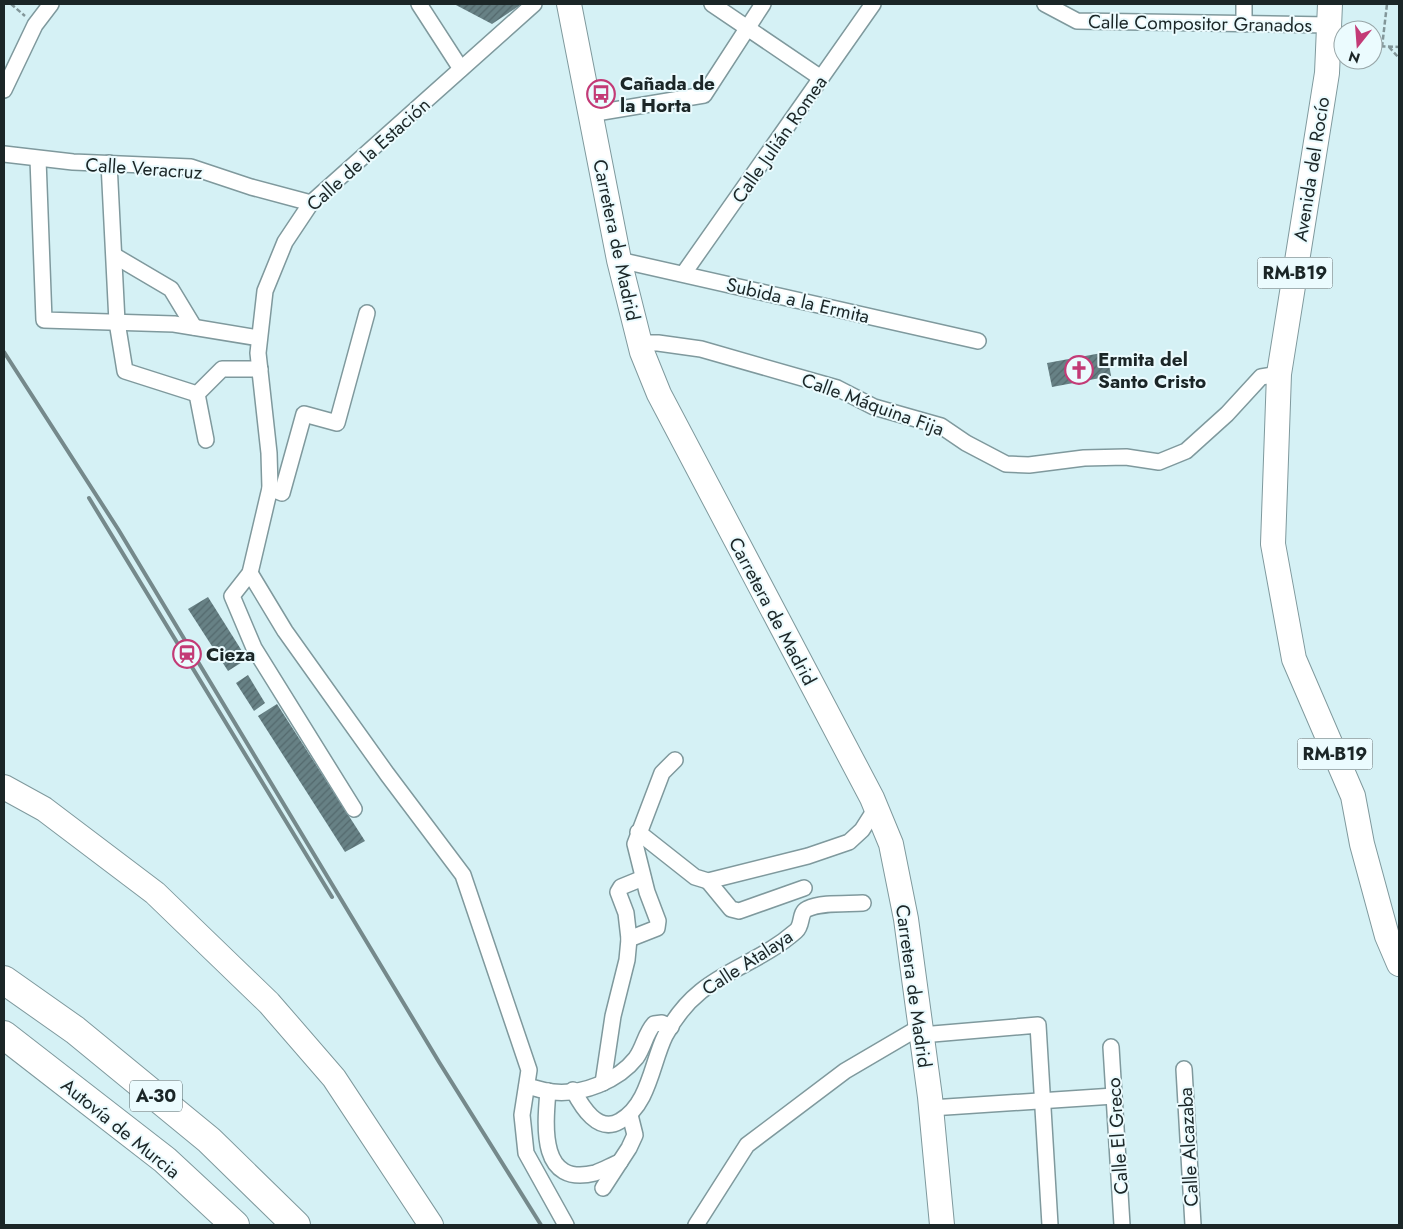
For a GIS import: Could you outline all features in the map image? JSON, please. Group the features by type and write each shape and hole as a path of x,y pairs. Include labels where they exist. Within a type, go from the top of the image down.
{"highway":[{"name":"A-30","path":"4,980 75,1030 210,1140 296,1225"},
{"name":"Autovía de Murcia","path":"4,1035 165,1160 235,1225"}],"main road":[{"name":"Carretera de Madrid","path":"569,4 619,260 640,343 659,394 876,808 891,844 906,919 921,1031 931,1108 942,1225"},
{"name":"Avenida del Rocío","path":"1330,14 1327,73 1278,374 1273,544 1294,659 1353,796 1362,844 1386,936 1399,964"},
{"path":"4,787 44,809 155,893 268,1003 334,1078 431,1225"}],"street":[{"path":"419,4 461,69"},
{"name":"Calle de la Estación","path":"354,809 254,648 232,596 250,573 270,488 269,453 260,369 259,338 263,299 270,275 284,242 311,203 534,4"},
{"path":"712,4 821,78"},
{"path":"590,114 704,95 763,4"},
{"name":"Calle Julián Romea","path":"684,274 873,4"},
{"path":"1244,4 1244,24"},
{"path":"4,90 35,25 49,5"},
{"name":"Calle Compositor Granados","path":"1051,5 1077,21 1244,24 1330,14"},
{"name":"Calle Veracruz","path":"4,154 38,159 191,168 311,203"},
{"path":"38,159 44,320 174,324 259,338"},
{"path":"109,163 117,322 125,372 197,394"},
{"path":"115,256 171,289 194,327"},
{"name":"Subida a la Ermita","path":"619,260 978,341"},
{"path":"270,488 282,493 304,414 337,423 367,314"},
{"name":"Calle Máquina Fija","path":"640,343 658,343 700,349 838,388 874,408 941,426 1006,464 1029,466 1084,458 1126,457 1159,462 1186,451 1228,414 1261,377 1278,374"},
{"path":"197,394 222,369 260,369"},
{"path":"197,394 206,440"},
{"path":"250,573 284,631 387,774 463,875 529,1070 522,1115 526,1154 566,1225"},
{"path":"629,939 657,928 658,921 643,878 635,844 662,773 675,760"},
{"path":"638,832 695,877 708,881 808,856 849,842 862,830 876,808"},
{"path":"603,1083 615,1009 627,960 629,939 626,913 618,892 620,887 643,878"},
{"path":"708,881 731,908 739,911 804,888"},
{"name":"Calle Atalaya","path":"668,1031 687,1004 704,987 774,948 798,930 802,924 802,913 805,910 816,906 863,903"},
{"path":"527,1086 548,1091 573,1090 603,1083 626,1068 637,1057 648,1030 654,1024 662,1024 668,1031 642,1096 630,1115 619,1122 610,1125 600,1123 583,1109 573,1090"},
{"path":"696,1225 747,1145 845,1071 921,1031 1038,1024 1050,1225"},
{"name":"Calle El Greco","path":"1111,1047 1122,1225"},
{"name":"Calle Alcazaba","path":"1184,1069 1193,1225"},
{"path":"548,1091 545,1129 550,1155 558,1167 571,1174 595,1173 620,1162"},
{"path":"931,1108 1114,1096"},
{"path":"603,1188 635,1135 630,1115"}],"path":[{"path":"11,4 35,25"},
{"path":"1383,36 1386,4"},
{"path":"1383,47 1399,47"},
{"path":"1389,47 1399,58"}],"building":[{"path":"454,4 522,4 492,24"},
{"name":"Ermita del Santo Cristo","path":"1107,352 1111,376 1052,387 1047,363"},
{"path":"208,597 247,659 228,671 188,609"},
{"path":"248,675 265,703 254,711 236,683"},
{"path":"277,704 365,841 345,852 258,716"}],"railway":[{"path":"4,352 118,529 439,1062 541,1225"},
{"path":"89,498 332,897"}],"place":[{"name":"Cañada de la Horta","path":"601,94"},
{"name":"Ermita del Santo Cristo","path":"1079,370"},
{"name":"Cieza","path":"187,654"}]}
